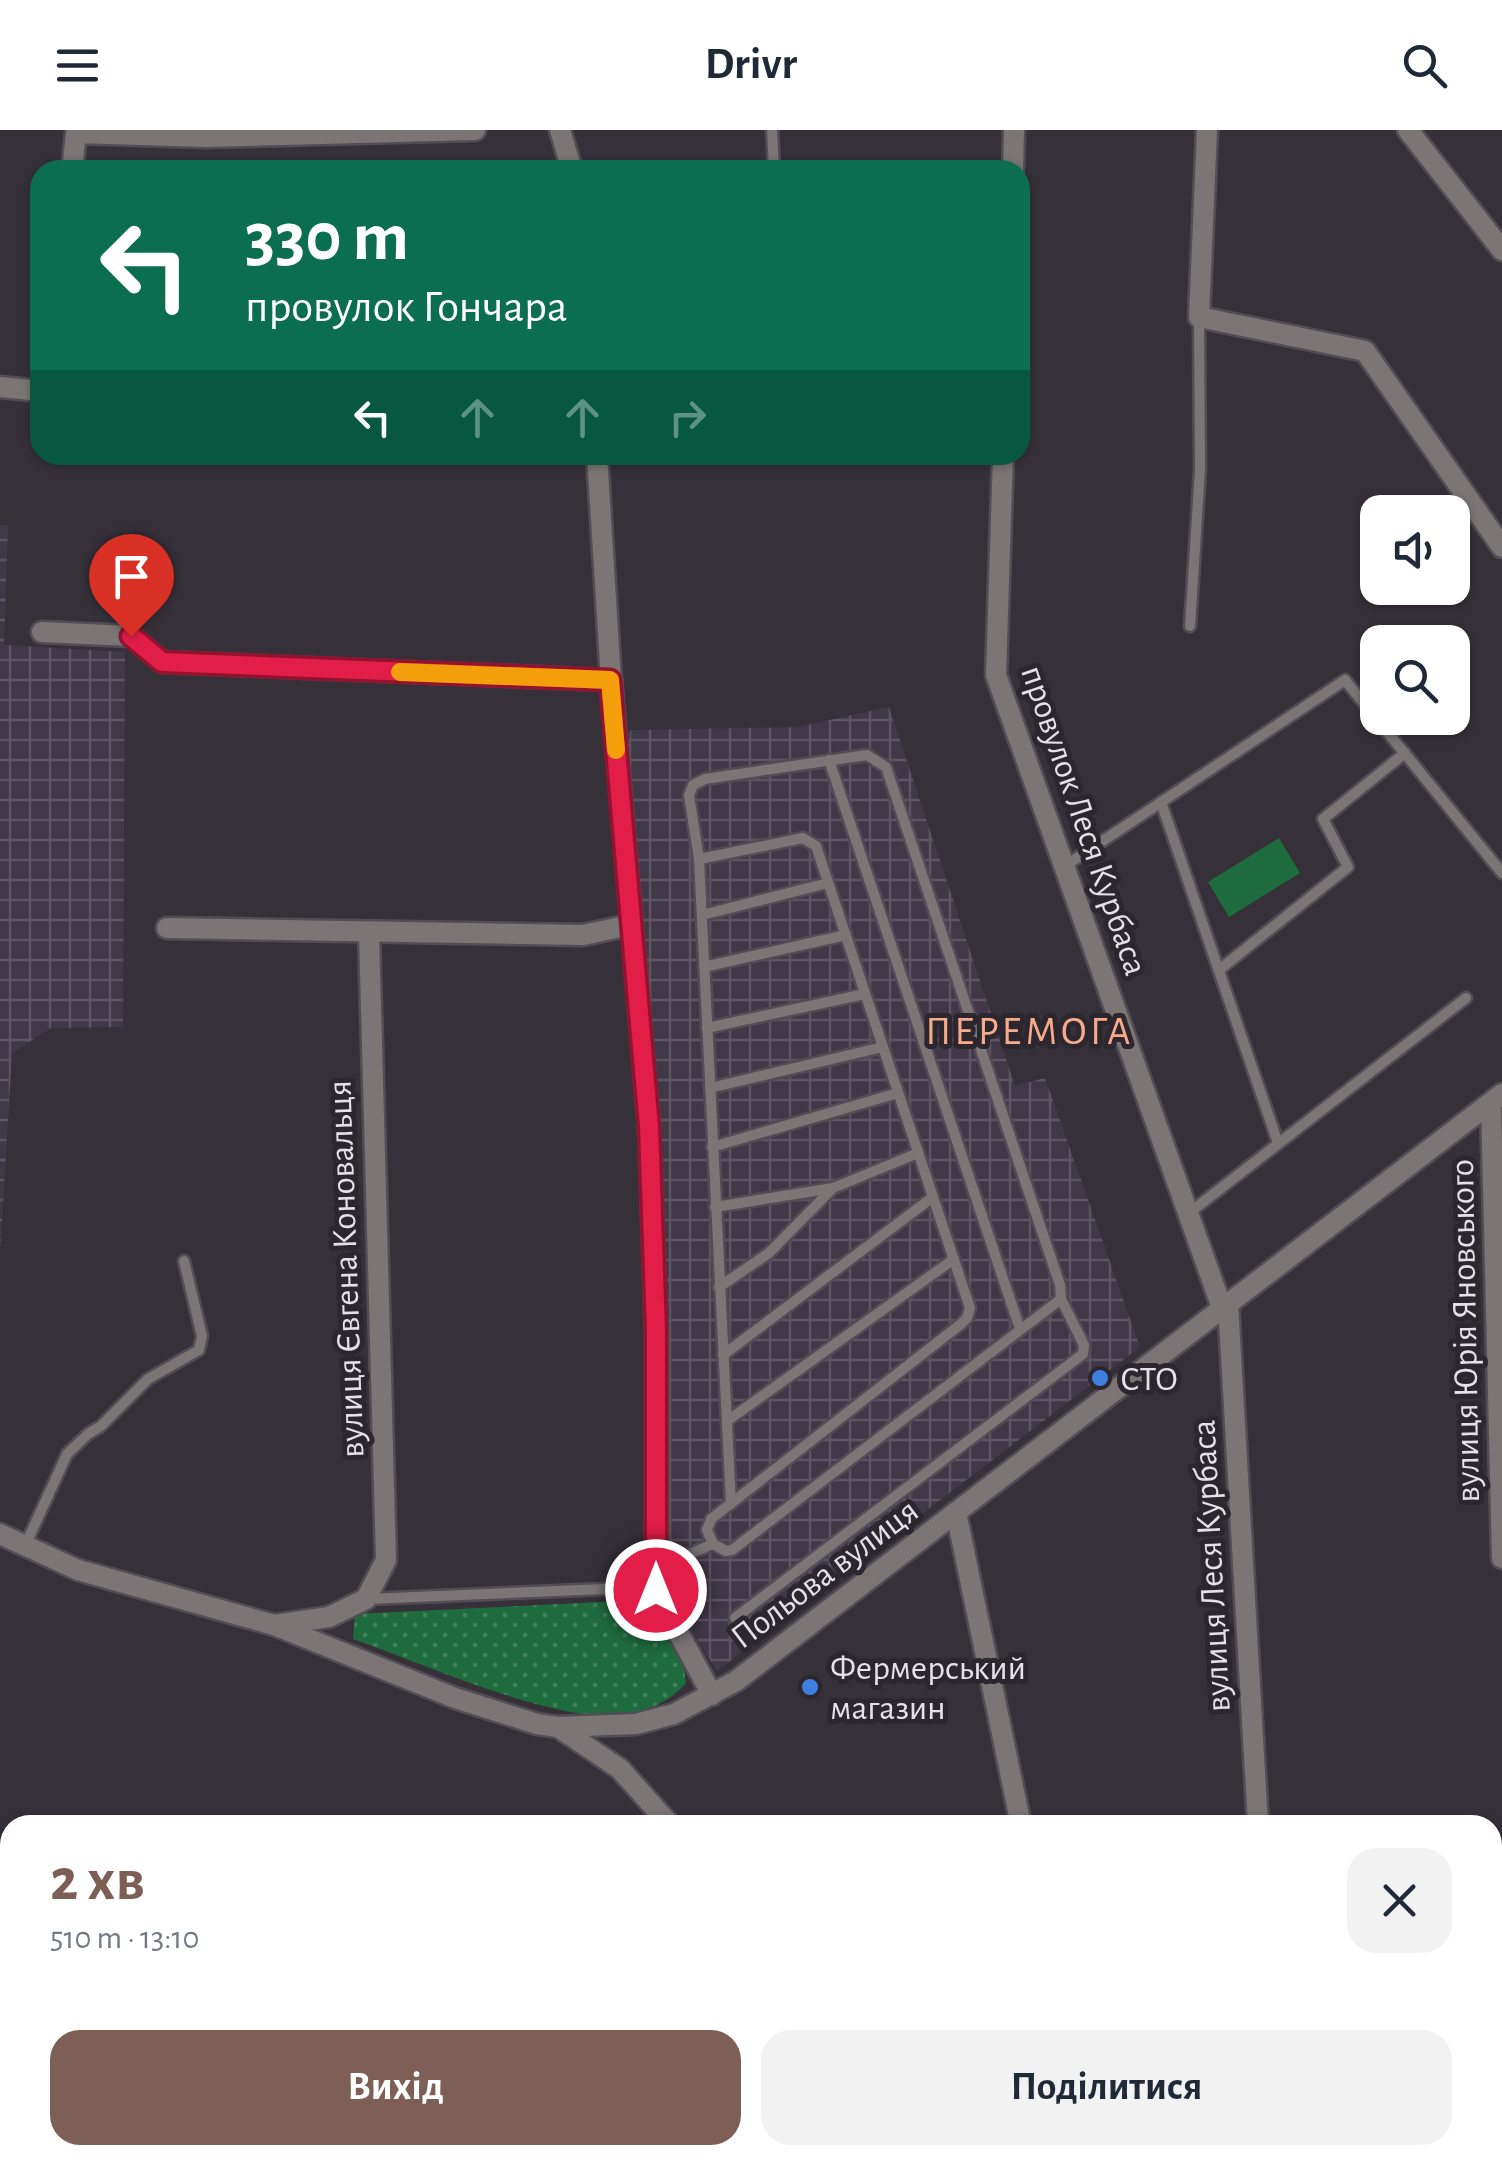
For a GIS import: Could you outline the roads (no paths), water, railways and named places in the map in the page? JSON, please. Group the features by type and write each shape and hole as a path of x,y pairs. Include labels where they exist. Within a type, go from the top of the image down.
{"street":[{"path":"73,160 76,132 205,136 475,130"},
{"path":"560,130 569,160"},
{"path":"1012,160 1014,130"},
{"path":"1207,130 1200,317 1365,351 1502,547"},
{"path":"1408,130 1502,250"},
{"path":"0,387 30,390"},
{"path":"598,465 610,680 649,1127 656,1330 656,1590 712,1695"},
{"name":"провулок Леся Курбаса","path":"1003,465 996,675 1188,1213 1225,1306"},
{"path":"42,632 131,636 162,662 610,680"},
{"path":"167,928 583,936 630,925"},
{"name":"вулиця Євгена Коновальця","path":"366,1599 386,1560 369,934"},
{"name":"Польова вулиця","path":"0,1534 78,1570 274,1625 455,1698 558,1728 636,1724 674,1714 712,1695 787,1642 1496,1099"},
{"name":"вулиця Юрія Яновського","path":"1496,1099 1502,1558"},
{"name":"вулиця Леся Курбаса","path":"1225,1306 1257,1815"},
{"path":"956,1512 1019,1815"},
{"path":"274,1625 330,1617 366,1599"},
{"path":"558,1728 620,1769 661,1815"}],"lane":[{"path":"772,130 774,160"},
{"path":"1190,626 1200,470 1200,317"},
{"path":"1064,866 1345,680 1502,874"},
{"path":"1218,970 1348,868 1323,819 1404,753"},
{"path":"731,1504 700,859 689,795 693,786 705,779 867,755 886,767 1054,1267 1061,1299 1084,1346 1082,1354 735,1618"},
{"path":"829,760 1020,1329"},
{"path":"1161,802 1278,1143"},
{"path":"700,859 804,838 816,846 970,1308 968,1318 711,1519 708,1530 713,1544 732,1550 1061,1299"},
{"path":"702,915 828,883"},
{"path":"704,967 846,935"},
{"path":"707,1028 865,994"},
{"path":"1188,1213 1466,998"},
{"path":"710,1088 883,1047"},
{"path":"712,1146 898,1093"},
{"path":"716,1207 834,1188 918,1153"},
{"path":"719,1287 769,1253 834,1188"},
{"path":"723,1355 933,1197"},
{"path":"727,1421 954,1259"},
{"path":"26,1546 67,1454 148,1379 199,1350 202,1336 184,1261"},
{"path":"656,1568 713,1544"},
{"path":"366,1599 656,1590"}],"place":[{"name":"СТО","path":"1100,1378"},
{"name":"Фермерський магазин","path":"810,1687"}],"district":[{"name":"ПЕРЕМОГА","path":"1029,1030"}]}
